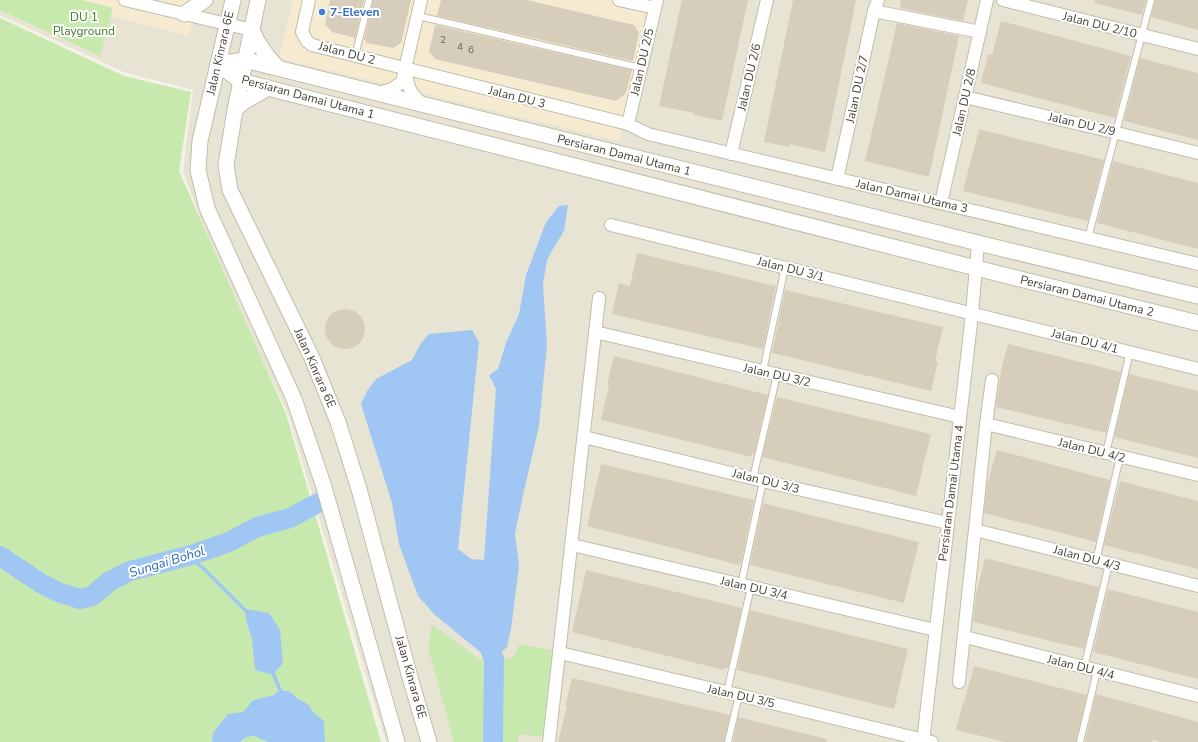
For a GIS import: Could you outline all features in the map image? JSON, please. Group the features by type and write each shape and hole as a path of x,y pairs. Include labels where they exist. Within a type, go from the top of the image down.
{"street":[{"path":"125,0 166,5 184,14 252,30 258,44 267,57 278,68"},
{"path":"184,14 205,0"},
{"name":"Jalan Kinrara 6E","path":"233,0 200,141 198,170 207,208 294,399 323,484 397,742"},
{"name":"Jalan Kinrara 6E","path":"258,0 234,110 226,165 230,190 312,358 338,422 359,489 429,742"},
{"name":"Jalan DU 2","path":"309,0 302,32 307,41 312,45 406,69"},
{"path":"379,93 392,89 402,82 421,0"},
{"path":"619,0 656,4"},
{"name":"Jalan DU 2/6","path":"731,154 767,0"},
{"name":"Jalan DU 2/8","path":"941,203 987,0"},
{"name":"Jalan DU 2/10","path":"1003,0 1198,49"},
{"name":"Jalan DU 2/5","path":"628,124 656,4"},
{"path":"876,5 980,32"},
{"name":"Jalan DU 2/7","path":"837,179 876,5"},
{"name":"Persiaran Damai Utama 1","path":"218,64 245,60 978,244"},
{"name":"Persiaran Damai Utama 1","path":"218,64 240,81 976,268"},
{"path":"406,69 407,83 410,90 423,104"},
{"name":"Jalan DU 3","path":"406,69 628,124"},
{"path":"234,110 242,103 268,88"},
{"name":"Jalan DU 2/9","path":"965,97 1117,132 1198,153"},
{"name":"Jalan Damai Utama 3","path":"628,124 648,134 1198,264"},
{"name":"Jalan DU 3/1","path":"611,225 972,314"},
{"name":"Persiaran Damai Utama 4","path":"926,741 935,630 972,314 978,244"},
{"name":"Persiaran Damai Utama 2","path":"978,244 1198,296"},
{"name":"Persiaran Damai Utama 2","path":"976,268 1198,324"},
{"path":"549,742 599,298"},
{"name":"Jalan DU 4/1","path":"972,314 1198,369"},
{"name":"Jalan DU 3/2","path":"594,332 960,417"},
{"path":"959,682 992,380"},
{"name":"Jalan DU 4/2","path":"986,424 1198,475"},
{"name":"Jalan DU 3/3","path":"584,437 948,523"},
{"name":"Jalan DU 4/3","path":"975,530 1198,586"},
{"name":"Jalan DU 3/4","path":"572,545 935,630"},
{"name":"Jalan DU 4/4","path":"965,637 1198,696"},
{"name":"Jalan DU 3/5","path":"560,653 926,741"}],"lane":[{"path":"356,56 369,0"},
{"path":"1088,238 1151,0"},
{"path":"418,16 641,68"},
{"path":"763,371 785,267"},
{"path":"1106,453 1130,352"},
{"path":"727,692 746,586 758,479 777,375"},
{"path":"1096,561 1120,457"},
{"path":"1084,668 1109,564"},
{"path":"1080,742 1097,671"},
{"path":"728,742 739,695"}],"shaded area":[{"path":"0,0 1198,0 1198,742 386,742 288,414 217,264 183,171 193,90 124,72 0,15"},
{"path":"48,0 197,0 189,36"},
{"path":"293,0 644,0 652,2 619,141 279,58"}],"green space":[{"name":"DU 1 Playground","path":"0,0 82,0 113,8 100,56 0,10"},
{"path":"0,18 124,76 191,92 179,171 286,414 381,742 325,742 324,721 313,712 308,704 297,698 289,691 279,690 274,695 253,700 243,712 213,733 212,742 0,742","holes":["246,621 283,663 252,639"]},
{"path":"432,625 481,660 512,658 520,644 552,650 544,737 519,734 518,742 454,742 428,647"},
{"path":"254,736 268,742 240,742 247,737"}],"water":[{"path":"568,205 564,231 547,260 543,284 547,345 539,426 515,534 519,566 511,629 507,647 494,659 484,655 435,615 418,596 399,544 392,503 361,404 367,391 376,379 412,360 421,343 429,334 472,330 479,342 458,549 471,559 484,560 496,389 489,375 498,369 506,343 519,314 526,275 546,222 559,206"},
{"path":"245,609 269,613 280,630 283,663 273,675 255,670 252,639 246,621"},
{"path":"279,690 289,691 297,698 308,704 313,712 324,721 325,742 268,742 254,736 247,737 240,742 212,742 213,733 228,714 243,712 253,700 274,695"}],"building":[{"path":"330,0 364,0 355,38 332,32 325,24"},
{"path":"373,0 411,0 401,43 393,48 366,43 366,40 364,40"},
{"path":"441,0 527,0 634,25 639,33 633,61 437,16"},
{"path":"682,0 748,0 722,121 694,115 694,113 659,106"},
{"path":"793,0 856,0 825,152 790,144 790,147 764,142"},
{"path":"901,0 968,0 963,21 900,8"},
{"path":"1095,0 1146,0 1142,15 1094,3"},
{"path":"1155,0 1198,0 1198,30 1151,17"},
{"path":"1001,21 1131,56 1115,118 981,83 988,54 992,55"},
{"path":"897,23 959,36 929,177 865,161"},
{"path":"435,25 632,70 626,93 616,101 435,59 429,51"},
{"path":"1140,58 1198,73 1198,140 1124,121"},
{"path":"979,129 1104,160 1088,221 963,191"},
{"path":"1113,161 1198,183 1198,249 1097,223"},
{"path":"637,253 776,286 763,349 612,314 619,283 630,286"},
{"path":"785,290 943,327 935,361 938,362 931,391 772,353"},
{"path":"341,309 349,309 356,312 362,318 365,329 362,340 356,346 349,349 341,349 334,346 328,340 325,333 325,325 328,318 334,312"},
{"path":"1008,344 1121,372 1106,433 996,407 1001,370"},
{"path":"614,356 768,395 754,455 752,454 752,457 601,420"},
{"path":"1129,374 1198,391 1198,458 1114,437"},
{"path":"777,397 931,434 916,496 762,457"},
{"path":"997,450 1110,480 1096,542 984,513 987,485"},
{"path":"601,464 754,500 741,563 739,565 587,526"},
{"path":"1120,481 1198,501 1198,569 1104,545"},
{"path":"763,503 919,542 904,603 750,565"},
{"path":"985,558 1099,587 1084,649 973,622 976,595"},
{"path":"586,570 742,608 728,668 725,668 724,670 572,632"},
{"path":"1108,589 1198,612 1198,679 1093,652"},
{"path":"750,610 908,649 894,709 737,670"},
{"path":"974,666 1087,695 1076,742 1005,742 956,730"},
{"path":"572,678 730,715 724,742 558,742"},
{"path":"1096,694 1198,722 1198,742 1161,742 1153,740 1152,742 1085,742"},
{"path":"738,717 827,739 827,742 733,742"}],"waterway":[{"name":"Sungai Bohol","path":"0,556 42,584 58,592 80,599 92,596 110,581 130,571 188,556 229,542 257,527 290,518 318,503"},
{"path":"188,556 203,568 247,612"},
{"name":"Sungai Bohol","path":"484,634 494,659 493,742"},
{"path":"272,671 281,692"}],"place":[{"name":"7-Eleven","path":"322,12"}]}
